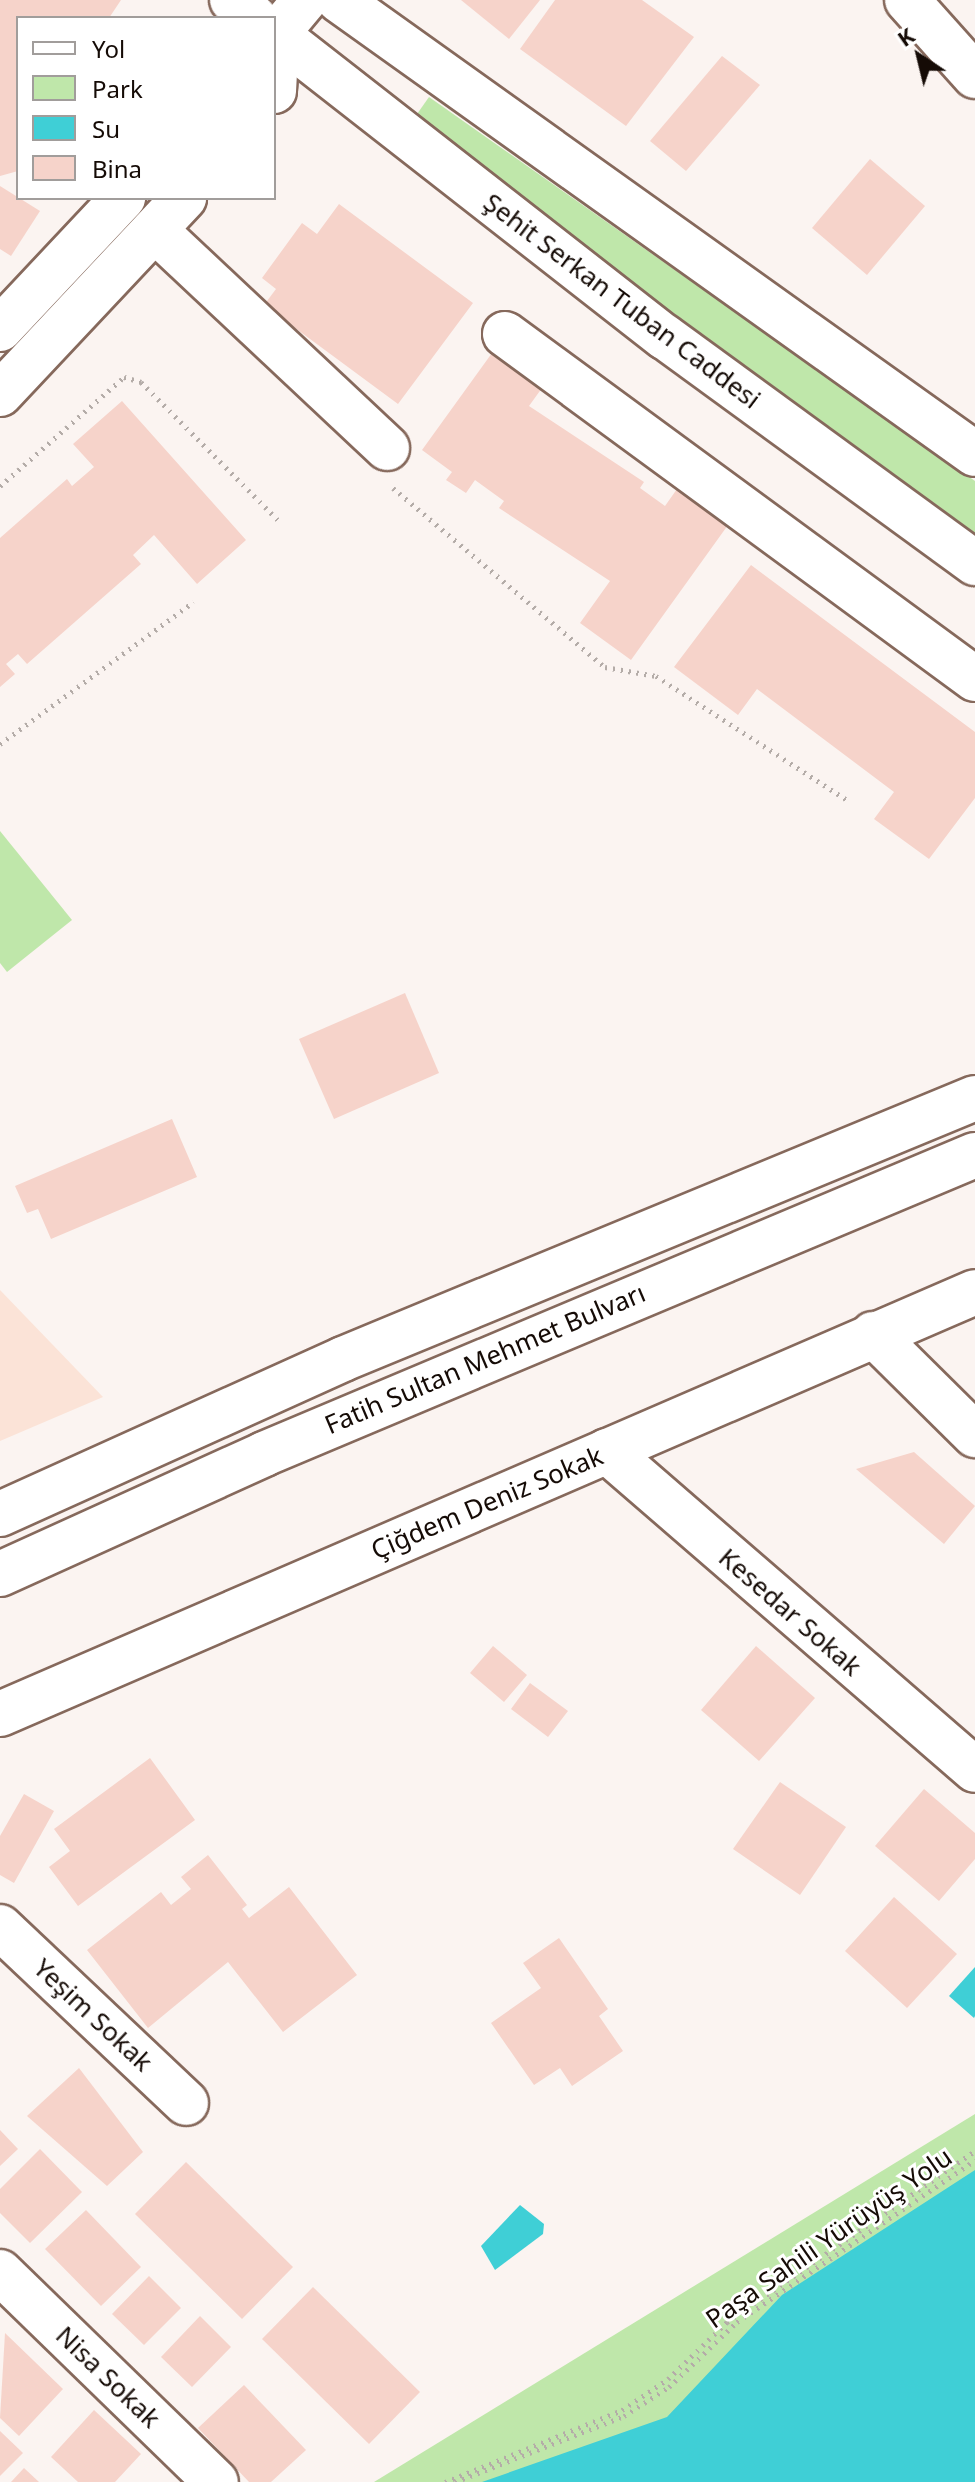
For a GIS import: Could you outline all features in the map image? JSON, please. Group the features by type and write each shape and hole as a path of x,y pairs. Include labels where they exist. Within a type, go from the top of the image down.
{"main road":[{"name":"Şehit Serkan Tuban Caddesi","path":"232,0 252,16"},
{"path":"276,26 305,0"},
{"path":"339,0 975,454"},
{"path":"907,0 975,76"},
{"name":"Şehit Serkan Tuban Caddesi","path":"276,36 665,337 975,563"},
{"path":"0,329 121,200"},
{"path":"4,383 156,231 182,200"},
{"path":"156,231 388,466"},
{"path":"505,334 975,679"},
{"name":"Fatih Sultan Mehmet Bulvarı","path":"0,1514 343,1359 975,1098"},
{"name":"Fatih Sultan Mehmet Bulvarı","path":"0,1574 264,1454 975,1155"},
{"name":"Çiğdem Deniz Sokak","path":"0,1714 975,1292"},
{"path":"873,1334 975,1435"},
{"name":"Kesedar Sokak","path":"607,1451 975,1770"},
{"name":"Yeşim Sokak","path":"0,1927 186,2103"},
{"name":"Nisa Sokak","path":"0,2272 216,2482"}],"path":[{"path":"0,486 124,377 141,382 278,520"},
{"path":"388,466 605,667 656,676 847,800"},
{"path":"0,744 193,602"},
{"path":"445,2482 622,2410 668,2379 727,2322 975,2151"},
{"name":"Paşa Sahili Yürüyüş Yolu","path":"455,2482 624,2416 669,2387 737,2322 975,2160"}],"shaded area":[{"path":"0,1290 103,1397 0,1441"}],"green space":[{"path":"429,97 975,481 975,543 410,124"},
{"path":"0,831 72,920 7,972 0,963"},
{"path":"975,2114 975,2264 555,2482 374,2482"}],"water":[{"path":"975,1967 975,2016 974,2018 949,1996"},
{"path":"975,2170 975,2482 482,2482 667,2417 782,2295"},
{"path":"520,2205 544,2224 543,2234 495,2270 481,2246"}],"building":[{"path":"0,0 121,0 110,16 16,16 16,172 0,176"},
{"path":"461,0 540,0 509,39"},
{"path":"555,0 642,0 694,37 626,126 520,49"},
{"path":"722,56 760,85 686,171 650,141"},
{"path":"870,159 925,206 867,275 812,228"},
{"path":"0,186 16,196 16,200 22,200 40,211 11,256 0,249"},
{"path":"339,204 473,303 398,404 264,305 276,289 262,278 302,223 317,234"},
{"path":"492,353 542,388 529,406 644,482 640,488 665,506 677,489 728,525 631,660 580,623 610,581 499,508 504,501 475,480 466,493 446,480 452,472 422,450"},
{"path":"122,401 246,540 197,584 154,535 133,555 141,564 27,664 18,654 6,664 15,674 0,687 0,538 67,479 72,486 94,467 73,444"},
{"path":"751,565 975,732 975,798 929,859 874,819 894,792 757,689 738,715 674,667"},
{"path":"405,993 439,1073 334,1119 299,1039"},
{"path":"172,1119 197,1177 51,1239 38,1209 27,1213 15,1186"},
{"path":"914,1452 975,1506 944,1544 856,1469"},
{"path":"493,1646 527,1675 504,1702 470,1673"},
{"path":"756,1646 815,1698 759,1761 701,1710"},
{"path":"530,1683 568,1711 548,1737 511,1709"},
{"path":"150,1758 195,1820 78,1906 49,1867 70,1851 54,1829"},
{"path":"780,1782 846,1827 800,1895 733,1849"},
{"path":"924,1789 975,1833 975,1859 939,1901 875,1846"},
{"path":"24,1794 54,1811 14,1883 0,1875 0,1836"},
{"path":"208,1855 247,1905 242,1909 249,1918 289,1887 357,1975 283,2032 228,1962 148,2028 87,1950 161,1892 171,1905 191,1889 181,1877"},
{"path":"894,1897 957,1954 907,2008 845,1951"},
{"path":"559,1938 608,2009 599,2016 623,2051 572,2086 560,2068 534,2085 491,2023 541,1988 523,1963"},
{"path":"79,2068 143,2152 107,2186 27,2116"},
{"path":"0,2130 18,2149 0,2166"},
{"path":"40,2149 82,2192 30,2243 0,2213 0,2189"},
{"path":"186,2162 293,2267 242,2319 135,2214"},
{"path":"86,2210 141,2267 101,2306 45,2249"},
{"path":"149,2276 181,2308 144,2345 112,2314"},
{"path":"313,2287 420,2392 369,2444 262,2339"},
{"path":"200,2316 231,2347 192,2387 161,2357"},
{"path":"5,2333 63,2389 19,2436 0,2418"},
{"path":"244,2385 306,2450 271,2482 249,2482 198,2428"},
{"path":"94,2410 141,2454 115,2482 78,2482 51,2457"},
{"path":"0,2431 23,2453 0,2476"},
{"path":"24,2468 39,2482 11,2482"}]}
